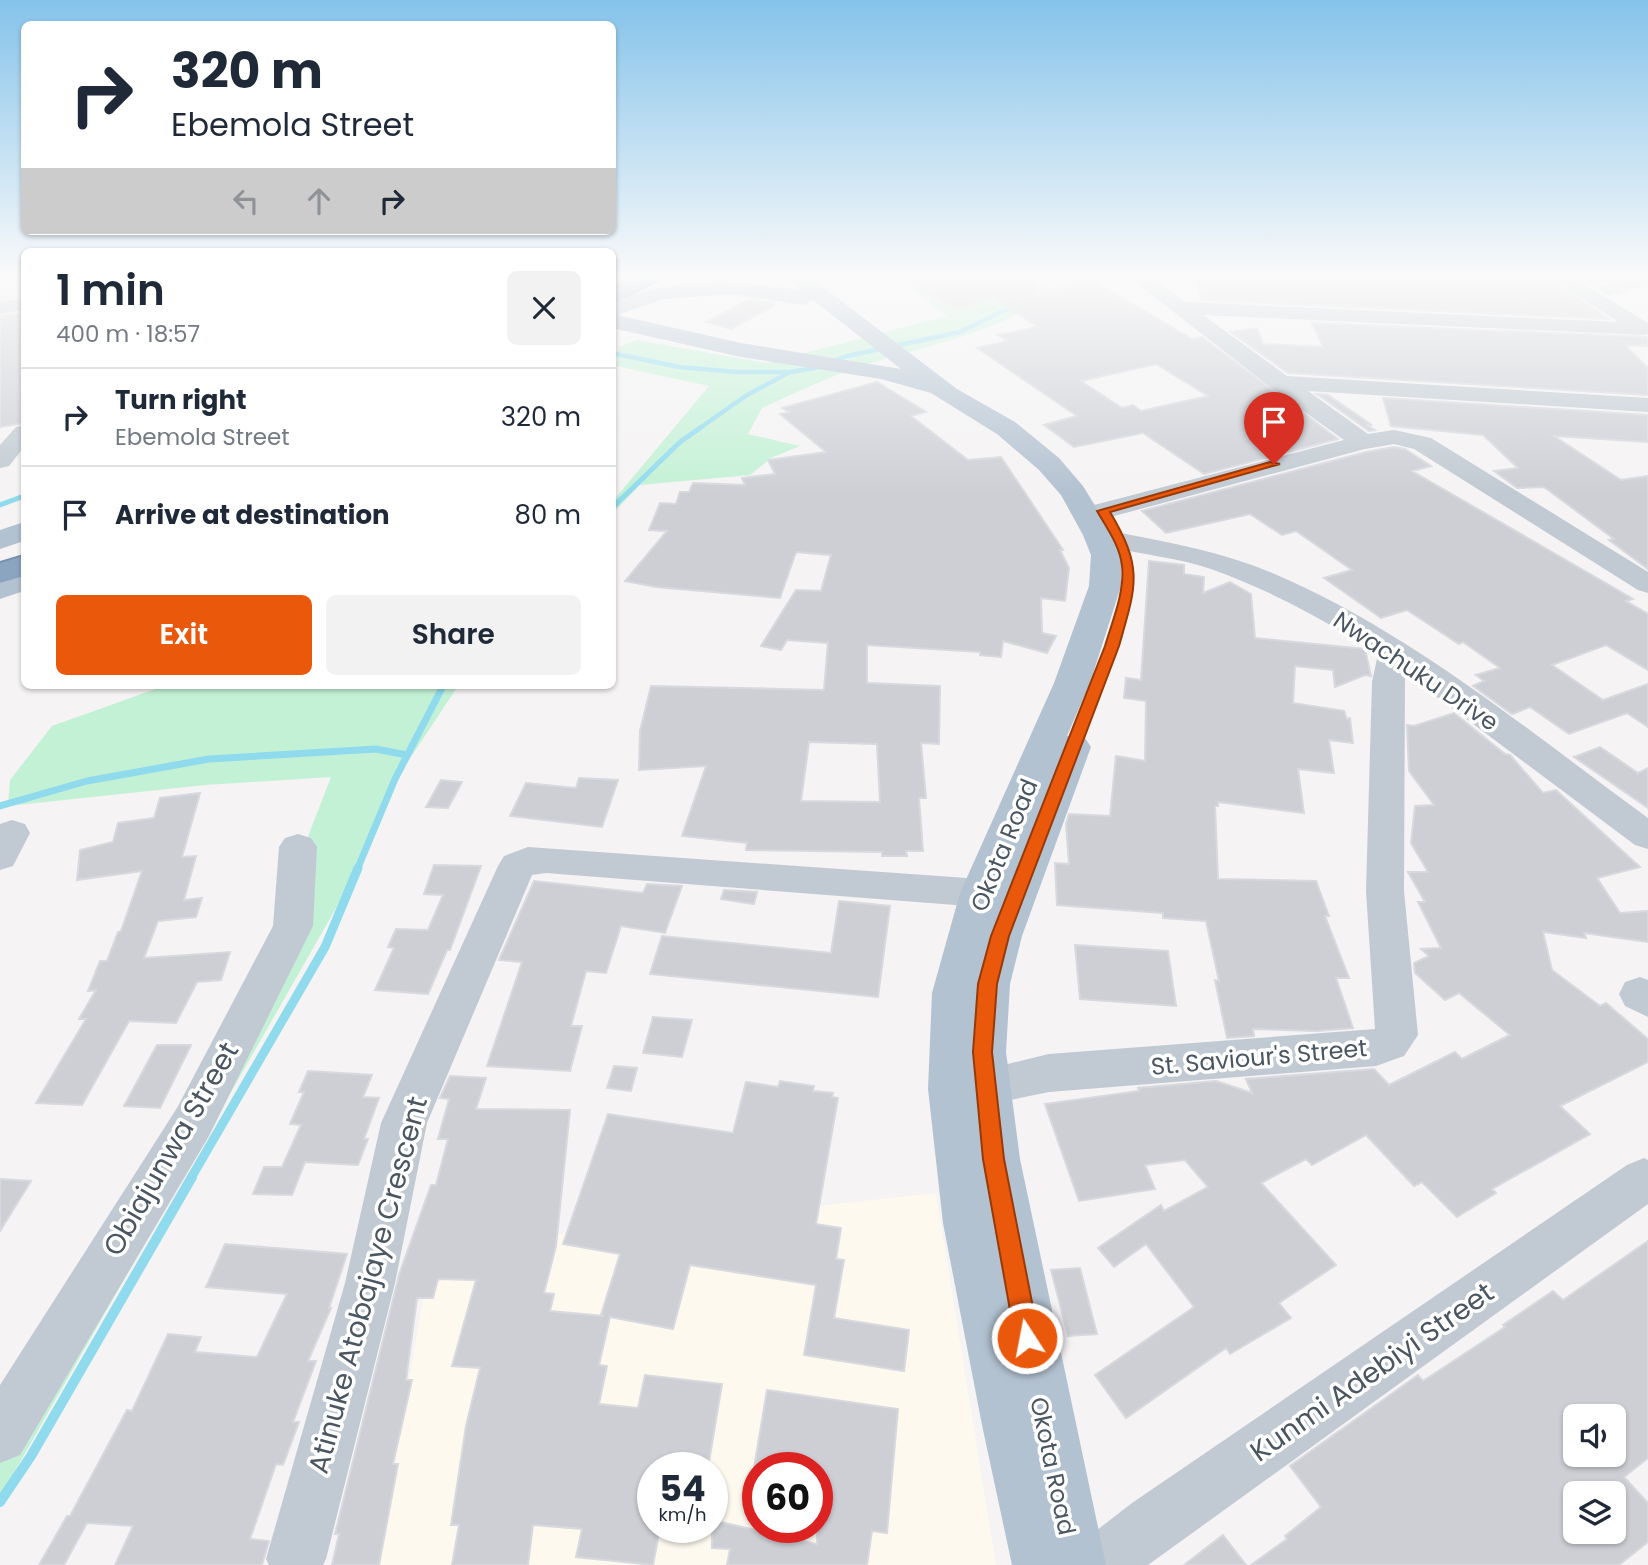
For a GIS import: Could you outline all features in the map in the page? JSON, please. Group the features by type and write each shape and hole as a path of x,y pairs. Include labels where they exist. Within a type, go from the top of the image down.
{"highway":[{"path":"0,551 21,544"},
{"path":"0,574 21,566"}],"main road":[{"path":"735,347 868,369 902,377 948,394"},
{"name":"Okota Road","path":"904,347 1063,462 1112,526 1128,566 1124,605 1112,646 1041,786 981,893 955,993 953,1089 971,1223 1012,1425 1045,1565"},
{"name":"Okota Road","path":"920,359 948,394 1014,426 1073,492 1098,535 1106,555 1105,586 1041,786 1039,839 1000,936 987,984 982,1052 994,1159 1073,1565"},
{"path":"0,540 21,532"},
{"path":"0,589 21,581"}],"street":[{"path":"1231,347 1355,443"},
{"path":"1278,382 1648,405"},
{"path":"0,461 21,436"},
{"path":"1112,526 1355,443 1394,438 1422,443 1648,584"},
{"name":"Nwachuku Drive","path":"1112,526 1262,580 1311,603 1394,650 1648,836"},
{"name":"St. Saviour's Street","path":"986,1086 1049,1073 1376,1048 1389,1043 1397,1035 1385,891 1388,682 1394,650"},
{"name":"Obiajunwa Street","path":"0,1435 193,1122 293,926 298,847"},
{"name":"Atinuke Atobajaye Crescent","path":"296,1559 370,1283 404,1122 517,866 527,860 546,860 981,893"},
{"name":"Kunmi Adebiyi Street","path":"1100,1565 1153,1524 1644,1180"}],"shaded area":[{"path":"936,1193 996,1565 377,1565 432,1248"}],"green space":[{"path":"619,347 676,347 766,363 827,347 926,347 856,368 762,408 748,434 800,446 771,458 750,475 640,485 616,510 616,497 709,386 616,366"},
{"path":"156,689 456,689 397,778 336,908 0,1497 0,1453 261,958 331,777 205,785 8,806 10,780 52,726"}],"building":[{"path":"0,347 21,347 21,424 0,427"},
{"path":"1215,347 1338,439 1204,474 1143,433 1074,447 1044,425 1077,416 977,348","holes":["1156,364 1208,396 1141,411 1133,405 1122,408 1081,381"]},
{"path":"1252,347 1627,347 1648,368 1648,395 1288,373"},
{"path":"877,382 926,412 911,416 968,460 1001,457 1063,550 1060,550 1069,568 1065,601 1041,598 1042,633 1056,636 1047,653 1003,641 1001,657 980,655 980,652 867,645 867,683 940,686 939,744 921,743 926,798 919,798 923,851 906,851 907,856 882,856 882,852 746,850 747,843 682,836 706,766 639,770 640,731 651,686 824,690 828,643 787,640 781,650 761,646 796,590 821,591 831,555 796,552 780,598 656,587 625,581 667,531 649,530 660,503 676,504 680,492 689,492 693,483 745,485 742,478 775,474 768,460 826,452 780,414 789,412 782,408","holes":["809,742 877,744 880,802 801,801"]},
{"path":"1317,394 1328,395 1372,425 1365,424 1375,430 1369,431"},
{"path":"1383,398 1648,415 1648,442 1554,436 1621,480 1648,476 1648,569 1609,540 1614,539 1544,487 1517,488 1494,471 1518,468 1483,435 1391,426"},
{"path":"1394,447 1405,449 1431,466 1412,471 1633,599 1626,601 1648,614 1648,670 1606,645 1552,665 1603,700 1648,684 1648,727 1627,713 1569,734 1530,707 1512,714 1473,686 1484,681 1476,675 1500,668 1463,642 1459,644 1407,610 1381,618 1324,578 1352,570 1296,531 1282,535 1250,514 1166,533 1142,511"},
{"path":"1149,561 1184,565 1184,574 1204,577 1203,593 1230,582 1251,594 1255,638 1365,649 1371,676 1365,675 1335,687 1333,670 1295,666 1293,703 1344,711 1347,719 1350,718 1353,743 1329,740 1334,773 1298,769 1304,813 1218,802 1218,806 1215,806 1218,879 1316,881 1329,916 1325,916 1349,978 1336,978 1353,1028 1316,1031 1253,1029 1254,1036 1227,1038 1215,980 1219,981 1206,921 1163,918 1163,913 1057,905 1055,863 1069,864 1066,824 1069,814 1110,816 1116,756 1145,761 1146,701 1124,698 1126,678 1141,680"},
{"path":"1454,713 1505,754 1510,755 1543,793 1556,790 1640,867 1597,878 1620,913 1648,911 1648,942 1584,933 1586,938 1543,932 1552,970 1600,1006 1606,1003 1648,1039 1648,1062 1560,1106 1590,1134 1492,1189 1496,1193 1457,1217 1422,1182 1414,1186 1366,1135 1312,1165 1306,1159 1261,1183 1336,1265 1279,1303 1291,1318 1230,1354 1226,1348 1126,1418 1095,1375 1194,1307 1146,1244 1114,1267 1098,1248 1161,1205 1164,1211 1208,1187 1185,1160 1145,1165 1155,1189 1079,1201 1045,1104 1139,1091 1138,1088 1216,1081 1252,1093 1246,1079 1374,1069 1389,1085 1455,1052 1462,1059 1510,1035 1459,993 1445,1000 1415,973 1414,963 1429,956 1421,949 1441,948 1418,902 1425,902 1408,872 1428,872 1411,843 1415,806 1434,805 1409,771 1407,725 1414,726"},
{"path":"1600,747 1638,773 1648,768 1648,808 1574,757"},
{"path":"579,778 618,780 602,827 510,816 526,783 576,788"},
{"path":"441,780 462,782 448,808 426,807"},
{"path":"200,793 182,857 196,856 184,900 202,898 196,917 158,921 144,958 230,952 221,980 197,982 176,1023 129,1021 82,1105 36,1103 86,1019 79,1019 96,990 88,991 100,961 107,961 118,932 121,931 142,871 77,880 80,850 113,842 118,823 154,818 160,798"},
{"path":"434,865 481,866 450,950 447,950 428,994 375,990 394,948 388,947 396,929 428,930 443,895 424,894"},
{"path":"534,881 643,893 647,884 682,886 665,933 621,926 606,973 586,971 571,1026 582,1026 570,1071 487,1066 522,962 499,960"},
{"path":"724,890 757,892 754,904 721,899"},
{"path":"839,901 890,906 878,997 650,974 662,936 831,953"},
{"path":"1075,945 1168,951 1176,1006 1080,999"},
{"path":"653,1017 692,1020 682,1057 643,1053"},
{"path":"157,1045 191,1045 160,1108 124,1106"},
{"path":"614,1066 637,1068 631,1091 607,1088"},
{"path":"308,1071 372,1075 363,1097 379,1098 358,1165 305,1162 292,1195 253,1194 264,1167 282,1167 301,1125 290,1124 304,1092 299,1092"},
{"path":"450,1076 486,1078 476,1109 570,1110 556,1246 544,1293 554,1294 550,1311 604,1316 601,1315 620,1254 563,1244 608,1114 733,1133 746,1082 778,1087 780,1081 814,1086 813,1091 833,1093 832,1097 838,1098 816,1224 841,1228 836,1259 844,1260 834,1318 909,1330 904,1371 804,1355 816,1285 690,1265 673,1329 610,1317 599,1365 607,1366 599,1404 638,1408 645,1375 722,1384 711,1452 637,1452 637,1543 657,1543 653,1565 576,1557 582,1529 533,1525 528,1565 452,1565 459,1525 451,1525 466,1426 480,1368 452,1366 476,1280 438,1279 433,1298 417,1298 406,1380 412,1380 393,1464 398,1464 379,1565 332,1565 339,1534 335,1534 399,1275 431,1185 436,1185 448,1139 438,1139 449,1099 440,1098"},
{"path":"0,1179 31,1181 0,1231"},
{"path":"1648,1241 1648,1458 1624,1477 1648,1503 1648,1542 1619,1565 1251,1565 1287,1539 1285,1536 1321,1507 1290,1466 1418,1375 1423,1381 1505,1327 1503,1325 1553,1291 1563,1300"},
{"path":"225,1244 347,1254 331,1308 308,1361 316,1361 293,1422 299,1422 283,1465 276,1464 250,1539 269,1541 262,1565 115,1565 133,1526 87,1523 64,1565 39,1565 67,1516 70,1516 127,1410 132,1411 168,1334 201,1337 195,1352 257,1357 287,1294 206,1287"},
{"path":"1080,1268 1097,1334 1068,1336 1051,1270"},
{"path":"767,1390 898,1409 887,1533 872,1531 867,1565 727,1565 730,1549 712,1548 712,1543 728,1543 728,1524 742,1527 742,1543 833,1543 833,1452 757,1452"},
{"path":"1223,1535 1246,1565 1184,1565"}],"waterway":[{"path":"616,354 679,367 737,372 790,372 815,368 847,356 889,347"},
{"path":"697,430 747,395 788,373"},
{"path":"616,504 680,442 700,428"},
{"path":"0,505 21,497"},
{"path":"357,870 395,779 441,689"},
{"path":"0,806 87,781 209,759 376,749 407,755"},
{"path":"191,1178 325,947 358,868"},
{"path":"0,1502 31,1456 192,1177"}],"route":[{"path":"1027,1338 994,1159 982,1052 987,984 1000,936 1112,646 1124,605 1128,566 1121,541 1103,511 1274,464"}]}
